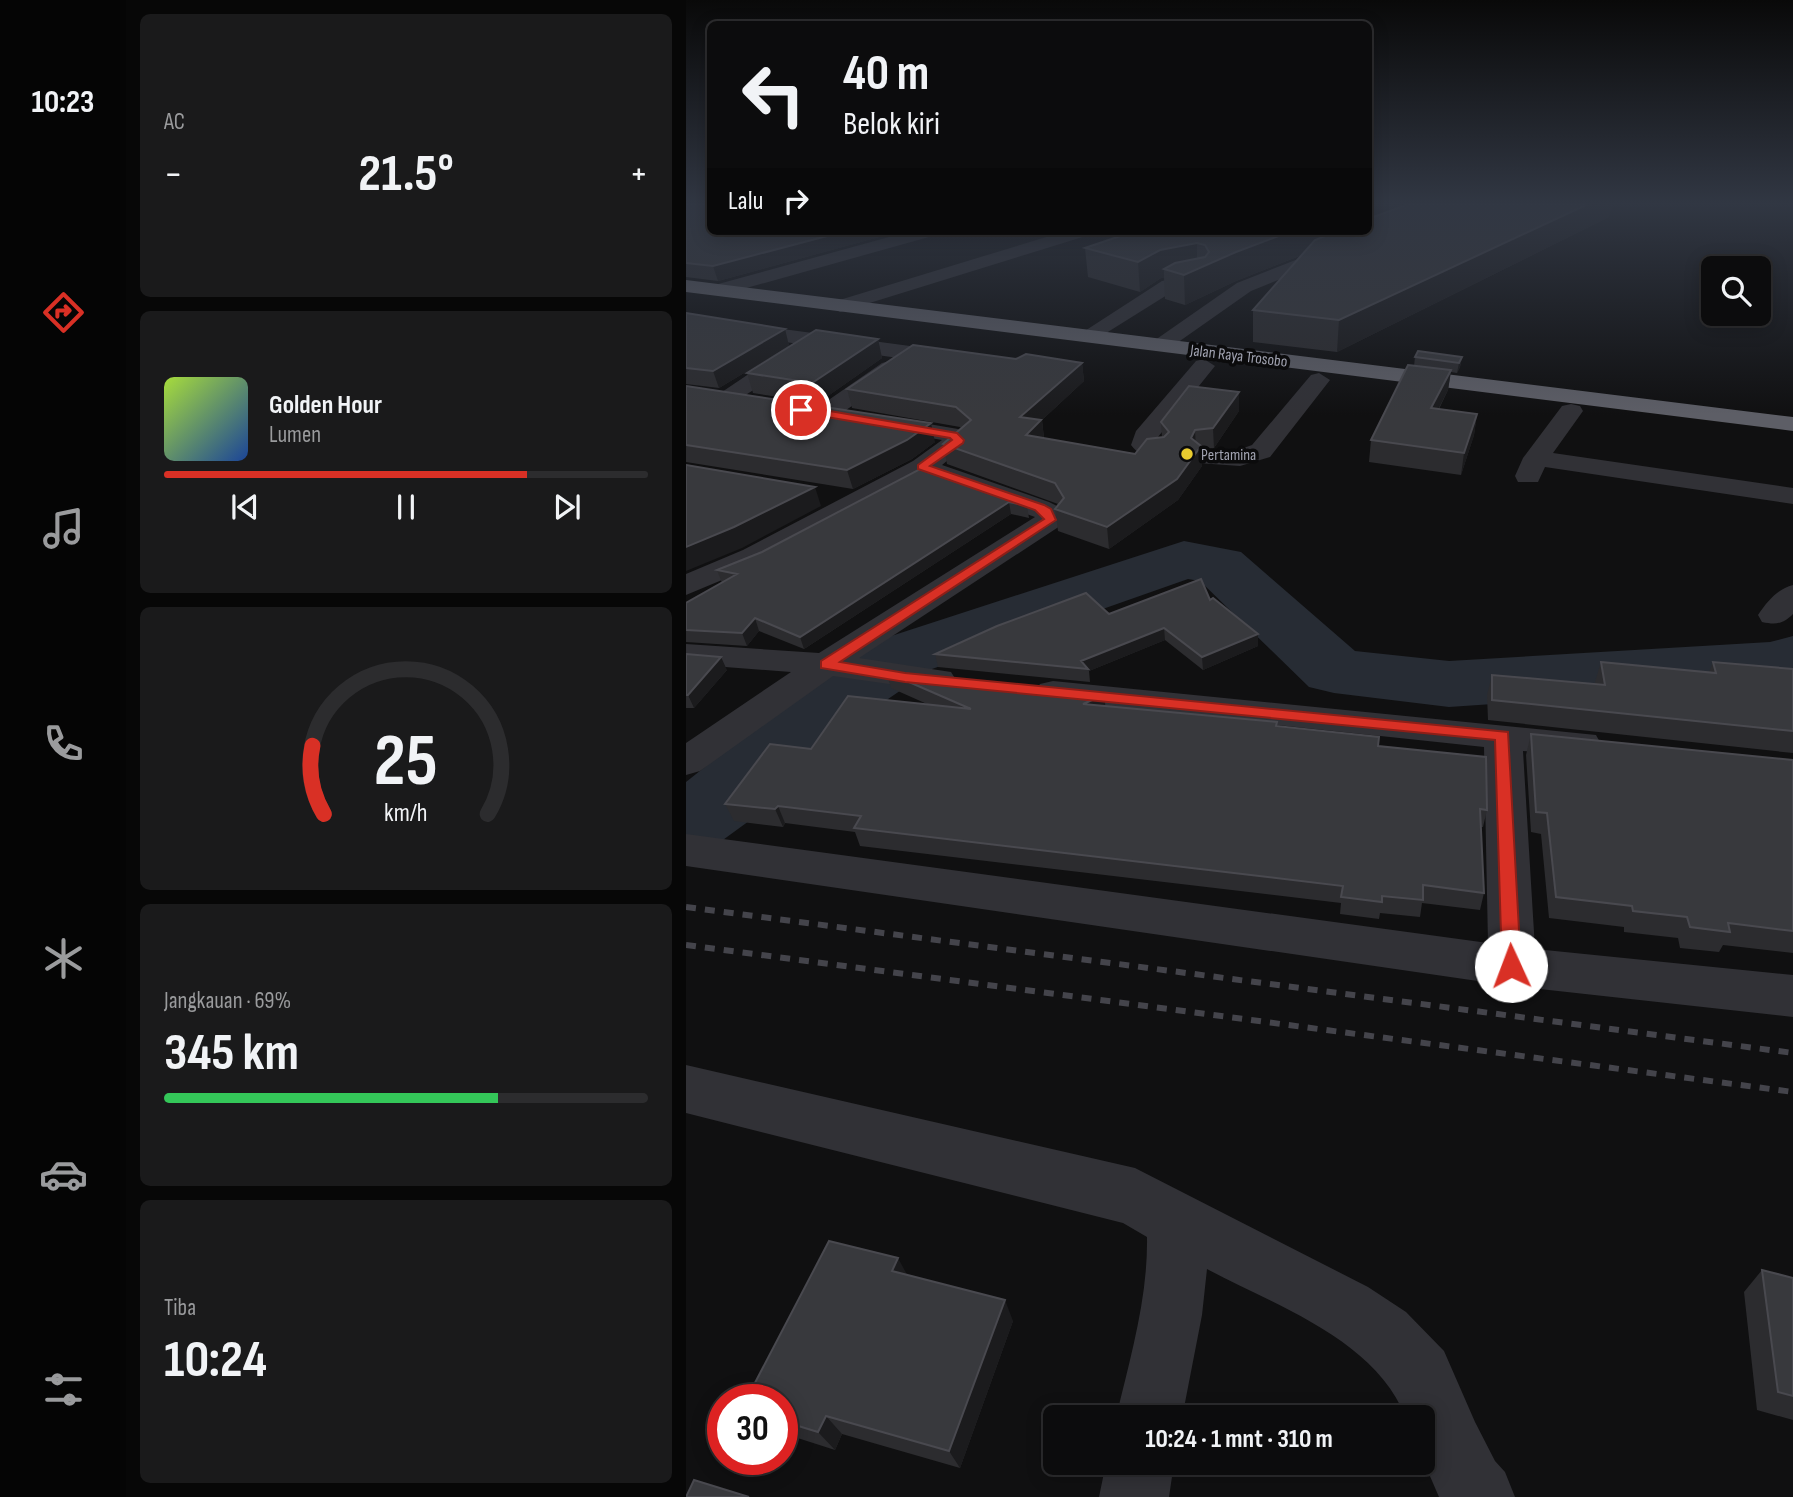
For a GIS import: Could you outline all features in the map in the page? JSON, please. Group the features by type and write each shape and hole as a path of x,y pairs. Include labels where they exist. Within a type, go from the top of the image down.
{"highway":[{"name":"Jalan Raya Trosobo","path":"686,286 940,334 1793,440"},
{"name":"Jalan Raya Trosobo","path":"686,302 1088,336 1793,424"}],"street":[{"path":"718,290 772,275"},
{"path":"725,398 816,340 844,314 957,275"},
{"path":"1159,345 1244,286 1272,275"},
{"path":"1088,336 1168,285 1198,279"},
{"path":"686,322 979,362"},
{"path":"826,413 940,334"},
{"path":"1155,450 1143,445 1144,436 1204,366"},
{"path":"1207,457 1240,458 1261,451 1318,380"},
{"path":"699,394 763,404"},
{"path":"686,586 754,556 922,467 959,440 956,436 801,410"},
{"path":"1571,411 1531,468 1793,496"},
{"path":"686,762 826,664 1051,520 1047,512 1040,508 922,467"},
{"path":"816,494 855,501"},
{"path":"686,654 826,664 905,677 975,684"},
{"path":"1017,688 1614,748"},
{"path":"1503,736 1511,966"},
{"path":"686,850 1511,966 1793,996"},
{"path":"686,1089 1135,1198 1346,1309 1384,1334 1421,1374 1451,1447 1471,1486 1480,1497"},
{"path":"1151,1405 1178,1265 1178,1231 1171,1219"},
{"path":"1134,1497 1138,1475"}],"building":[{"path":"1284,275 1436,275 1339,320 1253,310"},
{"path":"686,313 785,329 713,371 686,368"},
{"path":"816,330 878,339 812,383 747,373"},
{"path":"913,345 1016,359 1026,354 1082,363 1020,417 1041,420 1026,435 1135,454 1147,439 1164,437 1169,432 1161,422 1189,386 1239,392 1213,428 1195,430 1191,438 1201,446 1177,479 1107,527 1055,509 1064,498 1055,483 943,444 971,420 956,407 847,389"},
{"path":"1418,351 1462,357 1459,363 1415,357"},
{"path":"1408,365 1451,370 1431,408 1477,414 1464,453 1371,440"},
{"path":"686,386 931,423 907,440 847,470 686,445"},
{"path":"686,465 815,487 734,527 686,547"},
{"path":"922,468 1027,506 1009,502 800,637 755,618 742,633 686,630 686,603 737,574 717,570 762,552"},
{"path":"1201,579 1210,600 1213,598 1258,634 1202,657 1164,628 1081,661 1088,669 935,654 997,626 1086,593 1109,614"},
{"path":"686,654 721,657 688,695 686,695"},
{"path":"1601,662 1716,673 1713,662 1793,669 1793,731 1492,700 1492,675 1605,685"},
{"path":"886,672 1104,695 1083,704 1277,722 1276,726 1379,737 1378,746 1486,757 1487,810 1480,809 1484,893 1423,885 1423,900 1382,896 1382,902 1341,897 1343,886 854,828 861,816 778,806 775,809 725,804 770,744 811,749 848,696 971,709"},
{"path":"1531,734 1793,760 1793,931 1728,923 1730,932 1690,927 1687,917 1633,911 1632,906 1556,897 1547,813 1536,812"},
{"path":"829,1241 898,1258 892,1271 1005,1300 949,1451 826,1416 818,1432 798,1426 798,1384 754,1384"},
{"path":"1762,1270 1793,1278 1793,1396 1778,1392"},
{"path":"694,1480 749,1497 686,1497"}],"waterway":[{"path":"686,823 731,793 776,750 843,695 907,654 1184,560 1219,565 1334,671 1449,684 1772,663 1793,657"}],"railway":[{"path":"686,907 1793,1053"},
{"path":"686,945 1793,1092"}],"place":[{"name":"Pertamina","path":"1187,454"}],"route":[{"path":"801,410 956,436 959,440 922,467 1040,508 1047,512 1051,520 1046,526 826,664 905,677 1503,736 1511,966"}]}
